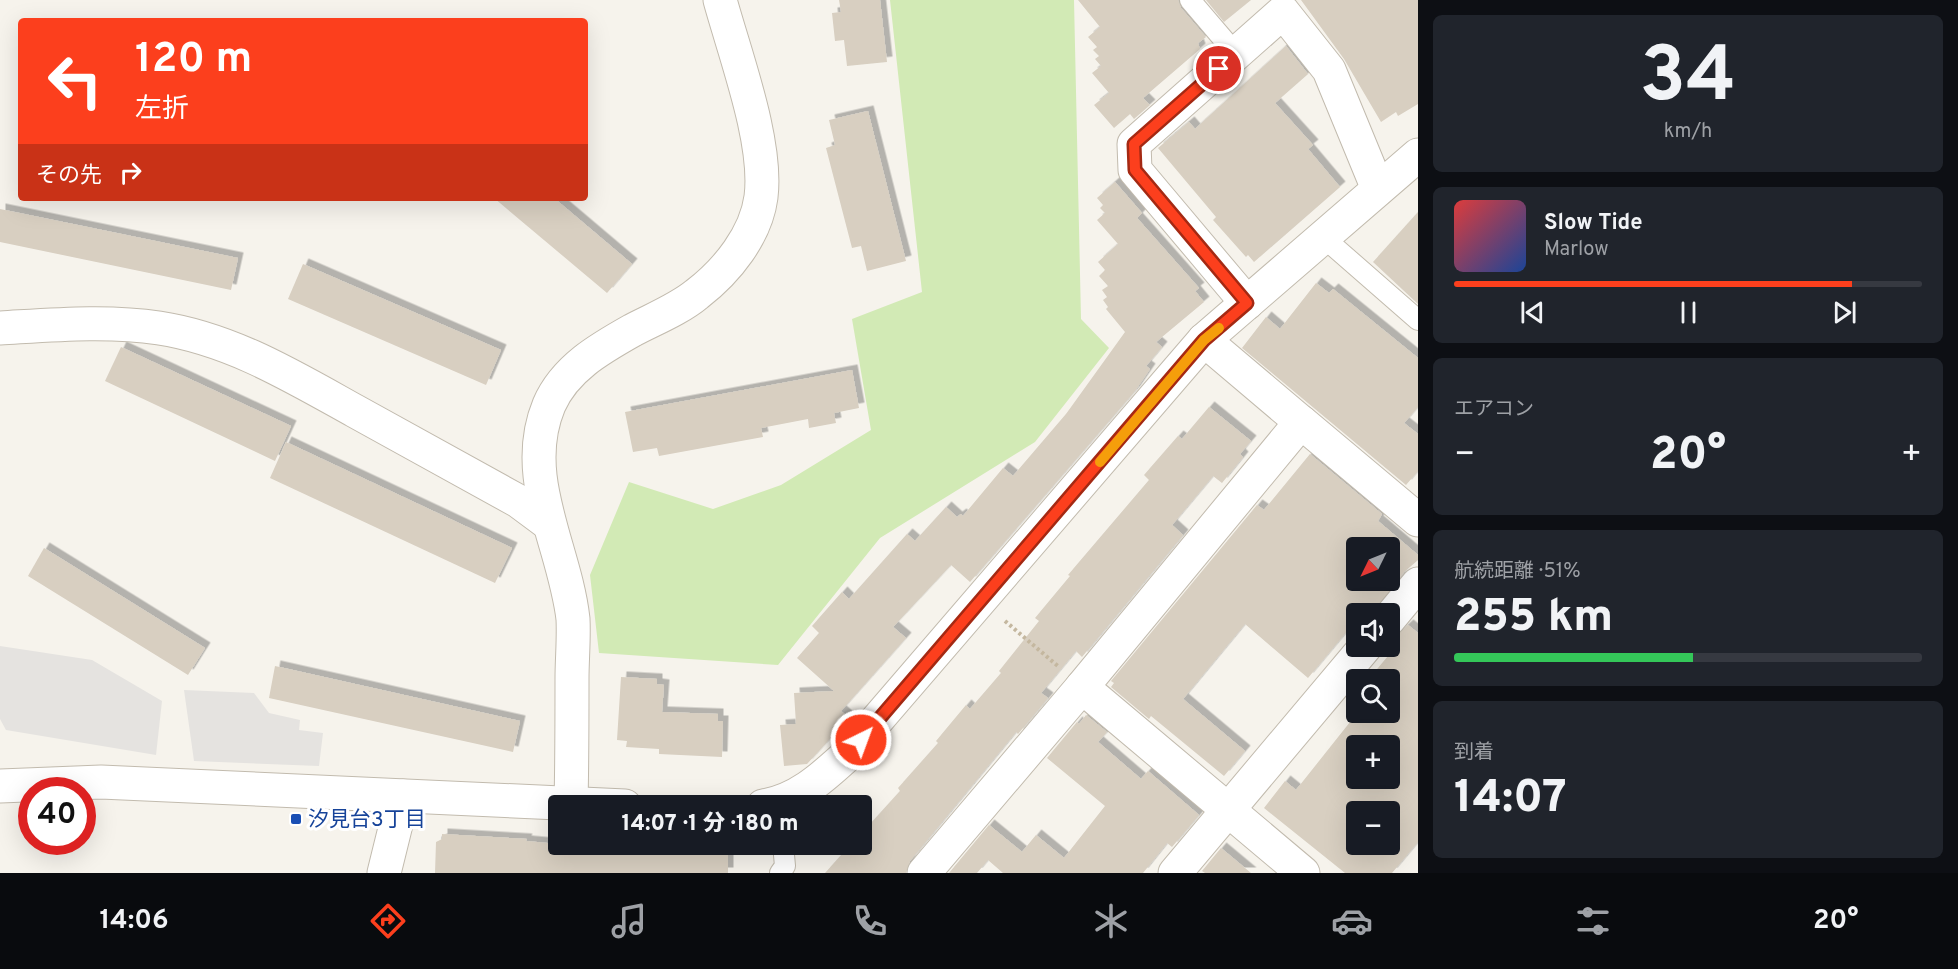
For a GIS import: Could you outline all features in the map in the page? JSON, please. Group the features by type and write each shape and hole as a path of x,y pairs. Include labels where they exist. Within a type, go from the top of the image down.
{"street":[{"path":"571,795 573,620 562,558 549,524 538,472 540,436 550,404 567,376 597,350 695,296 725,269 748,236 761,197 760,145 720,0"},
{"path":"1247,303 1135,170 1134,144 1283,12 1329,70 1378,189"},
{"path":"793,795 815,783 846,756 982,601 1204,340 1418,155"},
{"path":"0,328 101,324 159,328 210,340 254,356 285,372 518,501 549,524"},
{"path":"1204,340 1418,520"},
{"path":"924,873 1082,687 1301,422"},
{"path":"1400,606 1418,584"},
{"path":"1175,873 1357,657"},
{"path":"1082,687 1303,873"},
{"path":"0,786 101,782 548,802"},
{"path":"384,873 403,796"}],"lane":[{"path":"1190,0 1236,54"},
{"path":"1323,237 1418,320"},
{"path":"780,873 784,866 784,855"}],"path":[{"path":"982,601 1082,687"}],"green space":[{"path":"890,0 1074,0 1081,319 1109,348 1035,442 880,538 778,665 599,653 590,575 629,482 713,509 781,485 871,430 852,319 922,292"}],"shaded area":[{"path":"0,646 92,660 162,701 156,755 6,730 0,719"},
{"path":"184,690 254,693 269,713 300,720 299,730 323,733 319,766 194,761"}],"building":[{"path":"839,0 880,0 887,62 847,66 844,40 835,41 832,13 841,12"},
{"path":"1078,0 1178,0 1181,8 1206,37 1198,43 1200,49 1143,98 1150,105 1134,119 1130,114 1114,128 1094,105 1109,93 1092,73 1101,66 1095,59 1099,56 1093,50 1097,47 1088,37 1100,27"},
{"path":"1206,0 1251,0 1224,22"},
{"path":"1301,0 1418,0 1418,104 1398,116 1396,112 1381,122 1344,59"},
{"path":"1286,46 1308,74 1275,103 1313,145 1308,149 1340,187 1254,262 1248,255 1246,257 1213,220 1216,217 1158,148 1189,122 1195,129"},
{"path":"868,111 906,261 867,271 861,246 852,248 826,148 835,145 829,120"},
{"path":"1115,182 1142,213 1137,218 1199,288 1195,291 1204,302 1156,342 1162,347 1146,366 1150,369 1135,391 970,582 951,565 893,627 906,638 841,711 849,718 807,764 784,766 780,725 796,724 794,693 834,691 797,658 819,633 812,626 842,592 849,599 907,534 915,541 946,507 957,517 961,514 963,516 1003,468 1013,476 1066,414 1125,332 1106,309 1108,307 1103,300 1107,297 1102,290 1108,286 1099,276 1105,270 1098,262 1118,244 1097,220 1105,213 1100,208 1103,205 1097,198"},
{"path":"498,201 558,201 632,264 607,293"},
{"path":"0,209 238,258 231,290 0,242"},
{"path":"1418,212 1418,304 1373,262"},
{"path":"303,264 501,350 486,385 288,299"},
{"path":"1316,283 1329,293 1333,289 1418,358 1418,407 1404,423 1418,434 1418,471 1406,485 1242,348 1266,317 1280,329"},
{"path":"121,347 291,426 275,461 105,381"},
{"path":"852,370 859,408 834,413 836,423 809,428 808,419 761,428 763,437 659,456 657,448 633,452 625,412"},
{"path":"1209,407 1251,441 1240,454 1243,457 1222,483 1213,476 1172,525 1183,535 1082,657 1076,651 1041,693 1048,698 1018,734 1016,732 910,861 906,873 825,873 841,855 872,855 872,822 900,791 898,788 938,743 936,741 966,705 970,709 1001,673 999,671 1039,621 1035,618 1070,576 1068,575 1149,480 1144,475 1178,436 1182,439"},
{"path":"286,442 512,548 495,583 270,478"},
{"path":"1310,454 1382,514 1378,521 1397,537 1346,537 1346,591 1390,591 1380,603 1346,603 1346,632 1308,678 1245,624 1183,699 1245,751 1224,776 1151,716 1149,719 1111,687 1114,683 1111,681 1257,505 1264,510"},
{"path":"1400,540 1418,555 1418,560 1400,577"},
{"path":"44,548 205,648 188,675 28,576"},
{"path":"1408,625 1418,633 1418,842 1392,873 1345,873 1264,808 1285,781 1296,790 1349,723 1400,723 1400,669 1377,669 1387,657 1400,657 1400,632"},
{"path":"275,666 520,721 513,752 269,698"},
{"path":"621,677 657,679 657,684 664,685 662,712 718,714 718,721 723,721 722,757 659,754 659,749 626,747 627,741 617,740"},
{"path":"1086,715 1107,732 1098,742 1141,779 1148,771 1199,815 1172,847 1167,843 1143,873 1003,873 988,860 977,873 949,873 989,825 1022,852 1036,835 1064,858 1105,806 1047,758 1077,722 1079,724"},
{"path":"442,834 527,839 526,841 548,843 548,855 728,855 728,873 435,873 436,842 442,839"},
{"path":"1221,848 1251,873 1205,873 1202,871"}],"slow traffic":[{"path":"1100,462 1204,340 1219,328"}],"place":[{"name":"汐見台3丁目","path":"296,819"}],"route":[{"path":"861,740 1204,340 1247,303 1135,170 1134,144 1219,69"}]}
